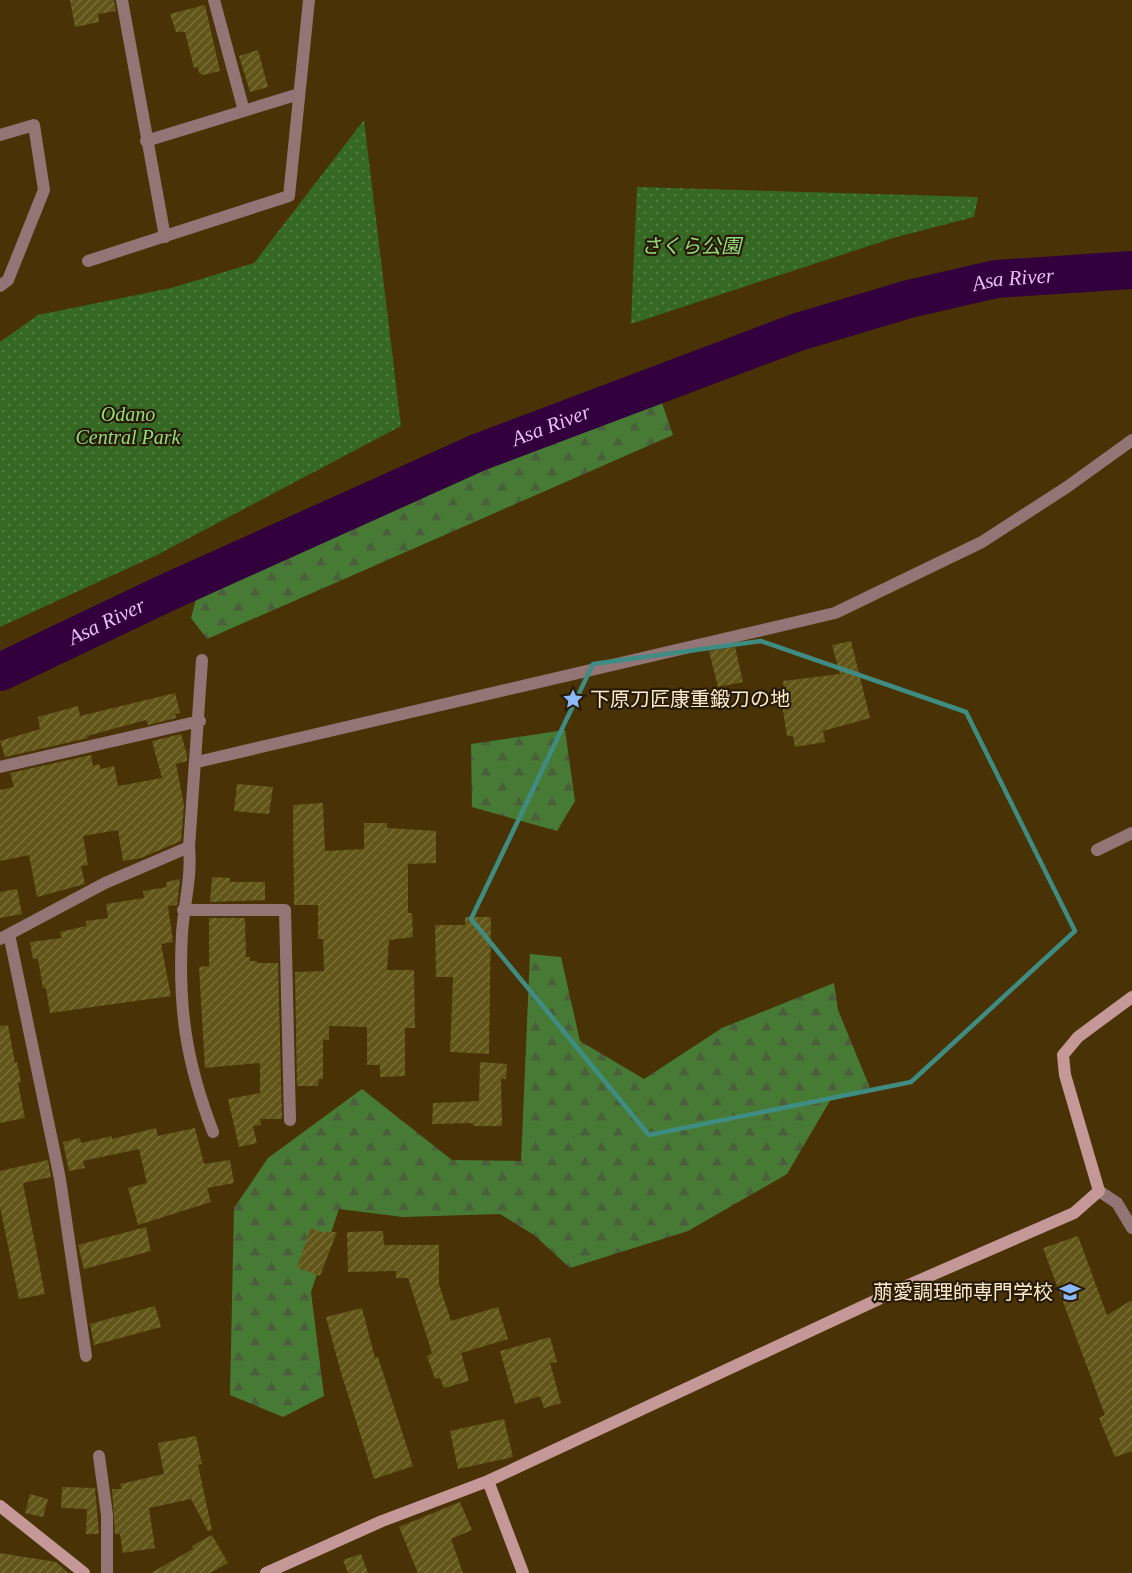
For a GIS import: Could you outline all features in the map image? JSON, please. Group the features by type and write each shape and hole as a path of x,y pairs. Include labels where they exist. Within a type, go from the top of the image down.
{"street":[{"path":"122,0 165,237"},
{"path":"214,0 244,111"},
{"path":"88,261 289,196 309,0"},
{"path":"147,141 299,94"},
{"path":"0,135 33,125 44,189 8,280 0,286"},
{"path":"197,762 835,613 982,542 1067,488 1132,440"},
{"path":"202,660 200,721 189,846 191,871 183,910 181,959 183,1025 197,1092 213,1132"},
{"path":"0,767 200,721"},
{"path":"1097,850 1132,833"},
{"path":"86,1356 60,1179 4,936 105,883 189,846"},
{"path":"183,910 285,910 290,1120"},
{"path":"1132,997 1078,1037 1063,1055 1065,1075 1100,1191 1117,1203 1132,1228"},
{"path":"266,1573 382,1521 488,1481 911,1284 1074,1213 1100,1191"},
{"path":"99,1456 107,1515 107,1573"},
{"path":"488,1481 523,1573"},
{"path":"0,1506 84,1573"}],"highlighted area":[{"path":"761,641 966,712 1075,931 911,1082 649,1135 471,919 593,664"}],"green space":[{"name":"Odano Central Park","path":"364,120 401,426 157,555 0,627 0,342 38,315 171,288 254,263"},
{"name":"さくら公園","path":"637,187 978,197 974,217 893,238 631,324"},
{"path":"660,397 673,435 207,639 191,618 197,595 438,488"},
{"path":"565,730 575,801 557,831 472,807 471,744"},
{"path":"530,954 561,957 580,1041 644,1079 722,1028 834,983 838,1010 870,1088 831,1099 787,1174 688,1231 570,1268 534,1235 500,1214 403,1217 339,1209 311,1292 324,1396 283,1417 230,1395 234,1208 268,1158 362,1089 452,1160 521,1161"}],"building":[{"path":"70,0 114,0 116,11 98,14 99,22 75,27"},
{"path":"205,5 220,71 203,75 199,73 198,67 194,68 185,32 176,32 170,14"},
{"path":"258,50 268,87 250,92 239,56"},
{"path":"851,641 870,718 823,731 825,742 795,747 793,736 787,736 781,698 785,698 783,681 840,674 832,645"},
{"path":"735,647 743,682 718,687 709,651"},
{"path":"175,693 180,713 175,714 176,718 148,725 146,720 87,736 88,738 5,757 0,741 40,729 38,717 78,706 80,716"},
{"path":"181,734 187,761 176,764 184,805 181,841 141,858 123,861 118,830 83,836 88,865 81,866 85,884 37,897 29,855 0,861 0,790 14,787 10,773 91,755 93,766 99,764 101,769 114,766 118,786 162,778 152,741"},
{"path":"237,784 273,787 269,814 234,811"},
{"path":"323,803 325,851 364,849 364,823 387,823 387,828 436,831 436,863 408,864 408,913 412,913 413,937 389,940 387,970 414,970 415,1028 405,1028 405,1076 380,1077 380,1065 367,1065 367,1027 329,1026 329,1040 323,1040 323,1079 319,1079 318,1086 297,1086 295,972 324,971 323,939 318,939 318,905 294,905 293,805"},
{"path":"212,877 230,878 230,882 265,882 265,900 210,902"},
{"path":"180,879 177,905 168,906 173,942 161,944 171,996 50,1013 38,959 33,959 30,942 62,938 60,932 86,926 86,921 108,918 106,904 144,898 143,891 167,887 166,882"},
{"path":"17,889 22,914 0,918 0,892"},
{"path":"465,917 491,917 489,1054 450,1052 453,977 436,977 435,925 465,925"},
{"path":"209,918 245,918 246,957 250,957 250,961 257,961 257,963 278,963 282,1119 260,1119 261,1125 253,1126 257,1143 239,1147 228,1099 260,1093 260,1063 205,1068 199,967 209,966"},
{"path":"8,1025 21,1082 18,1083 25,1118 0,1123 0,1026"},
{"path":"480,1062 507,1064 506,1079 501,1079 502,1126 473,1126 473,1123 432,1124 433,1103 479,1101"},
{"path":"156,1128 158,1136 195,1128 204,1164 230,1160 234,1183 207,1188 211,1202 138,1225 128,1188 147,1183 139,1149 83,1161 85,1168 69,1171 63,1142 80,1138 81,1143 112,1136 112,1139"},
{"path":"48,1160 51,1177 23,1183 45,1294 19,1299 0,1207 0,1171"},
{"path":"146,1227 151,1251 84,1269 78,1245"},
{"path":"311,1228 321,1232 337,1232 320,1276 297,1267"},
{"path":"383,1231 384,1245 439,1245 439,1284 451,1321 498,1307 508,1339 461,1353 469,1381 444,1388 440,1378 435,1379 427,1356 432,1353 408,1278 396,1278 396,1271 348,1272 347,1232"},
{"path":"1078,1236 1107,1315 1132,1300 1132,1451 1115,1457 1099,1418 1105,1415 1043,1248"},
{"path":"155,1306 161,1327 94,1345 90,1324"},
{"path":"362,1308 375,1358 378,1357 413,1466 374,1479 326,1317"},
{"path":"550,1337 557,1362 550,1363 561,1403 544,1408 540,1396 515,1404 500,1351"},
{"path":"504,1419 513,1457 458,1469 450,1431"},
{"path":"196,1436 202,1464 198,1465 212,1530 208,1531 191,1499 149,1508 155,1548 123,1553 120,1534 115,1534 112,1489 122,1489 120,1484 164,1474 158,1443"},
{"path":"62,1487 95,1488 99,1534 86,1534 87,1509 61,1508"},
{"path":"30,1494 48,1499 43,1517 25,1513"},
{"path":"460,1502 472,1530 451,1539 463,1573 418,1573 399,1527"},
{"path":"212,1535 228,1563 210,1573 151,1573 193,1549 192,1546"},
{"path":"0,1553 56,1562 68,1573 0,1573"},
{"path":"361,1554 368,1573 348,1573 343,1560"}],"waterway":[{"name":"Asa River","path":"0,672 166,593 477,453 798,332 909,299 996,279 1132,270"}],"place":[{"name":"下原刀匠康重鍛刀の地","path":"573,699"},
{"name":"萠愛調理師専門学校","path":"1070,1292"}]}
